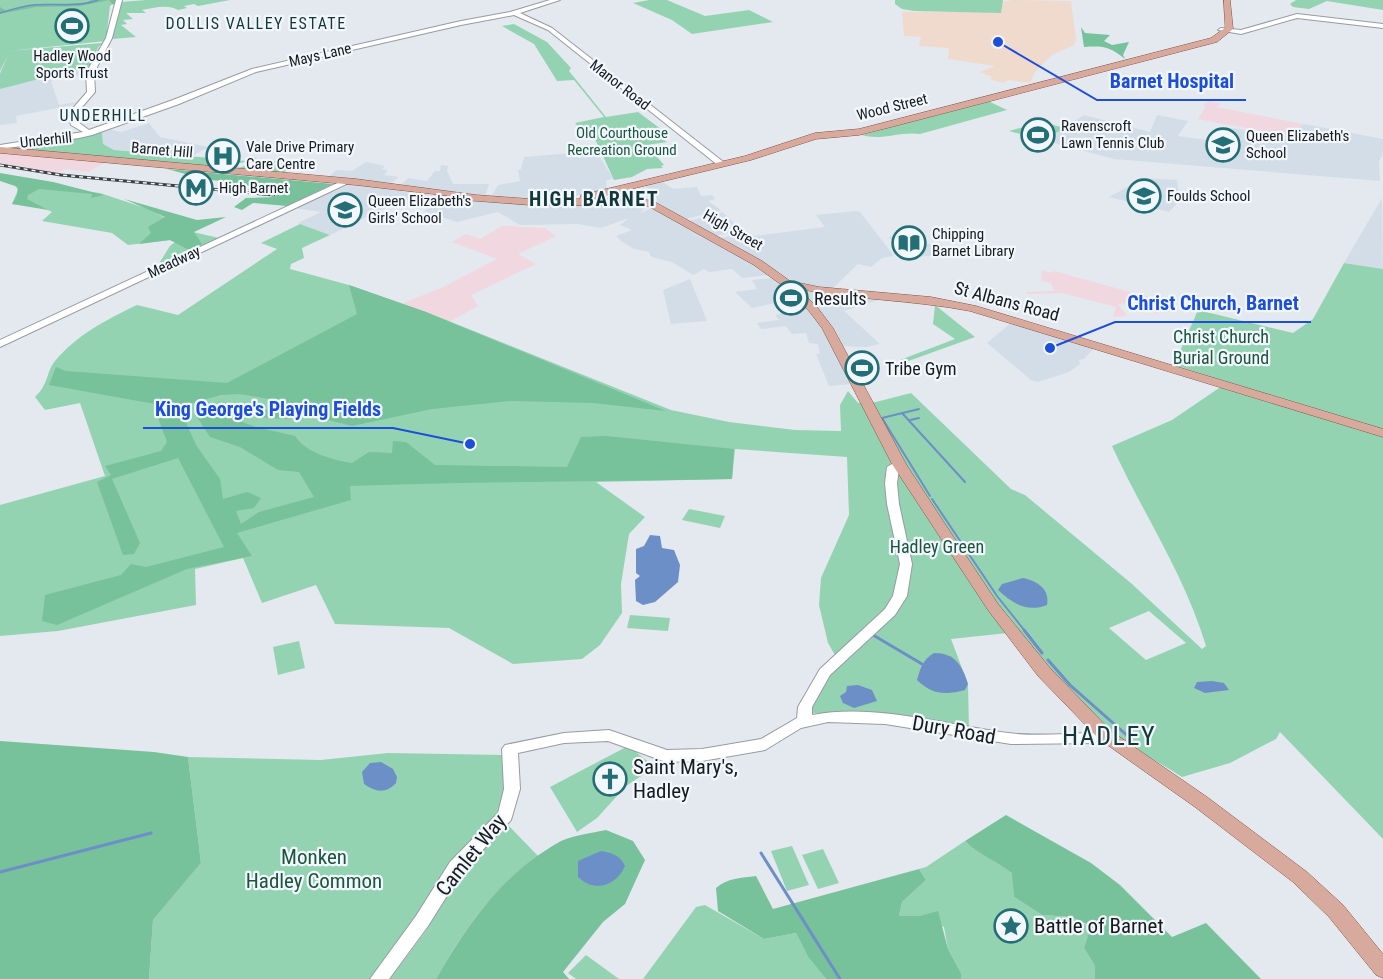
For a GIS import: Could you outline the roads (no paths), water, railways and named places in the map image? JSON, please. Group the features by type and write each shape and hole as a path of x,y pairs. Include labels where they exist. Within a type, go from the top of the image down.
{"main road":[{"path":"1226,28 1227,0"},
{"name":"Wood Street","path":"578,199 722,164 816,136 879,127 1218,39 1226,28"},
{"name":"Barnet Hill","path":"2,149 335,183 349,181"},
{"name":"High Street","path":"349,181 486,199 550,202 578,199 634,201 656,205 758,263 798,289 827,328 899,464"},
{"name":"St Albans Road","path":"798,289 918,298 972,308 1383,433"},
{"path":"899,464 993,607 1044,672 1105,735 1201,802 1300,877 1328,903 1379,961 1383,969"},
{"path":"1272,858 1329,914 1383,975"}],"street":[{"path":"89,133 74,123 72,114 91,92 90,73 109,38 119,0"},
{"name":"Mays Lane","path":"89,133 259,69 515,13 557,0"},
{"name":"Manor Road","path":"515,13 550,29 722,164"},
{"path":"1226,28 1243,32 1298,16 1383,26"},
{"name":"Underhill","path":"2,149 89,133"},
{"name":"Meadway","path":"0,344 335,183"},
{"path":"804,720 803,712 815,689 836,661 890,612 900,596 906,564 891,483 893,467 899,464"},
{"name":"Dury Road","path":"804,720 828,717 885,719 1028,740 1097,738 1105,735"},
{"name":"Camlet Way","path":"379,979 422,921 456,867 505,816 512,789 510,749 564,738 609,735 666,756 682,757 765,744 804,720"}],"water":[{"path":"650,535 660,536 662,548 674,550 680,565 678,582 655,602 643,605 636,601 635,580 640,576 636,573 636,549 644,546"},
{"path":"1023,578 1033,581 1044,590 1047,605 1026,607 1009,599 998,590 1002,584"},
{"path":"934,653 947,655 957,661 968,684 965,690 952,693 934,691 917,680 925,661"},
{"path":"1197,682 1224,683 1229,690 1205,693 1194,688"},
{"path":"858,685 872,690 877,701 854,708 843,703 840,696 846,692 847,686"},
{"path":"381,762 393,769 397,777 392,787 380,791 364,784 362,772 370,763"},
{"path":"601,851 615,855 625,866 611,882 605,885 591,885 578,877 578,861"}],"waterway":[{"path":"0,13 29,6 74,5 98,0"},
{"path":"902,413 919,409"},
{"path":"902,413 965,482"},
{"path":"902,413 882,418 930,496"},
{"path":"910,420 919,418"},
{"path":"932,499 997,596 1025,631"},
{"path":"1024,630 1042,653"},
{"path":"873,635 922,664"},
{"path":"1048,660 1070,685 1130,738"},
{"path":"0,872 151,833"},
{"path":"761,853 840,979"}],"railway":[{"path":"0,165 61,175 274,195"}],"place":[{"name":"Hadley Wood Sports Trust","path":"72,26"},
{"name":"Barnet Hospital","path":"998,42"},
{"name":"Ravenscroft Lawn Tennis Club","path":"1038,135"},
{"name":"Queen Elizabeth's School","path":"1223,145"},
{"name":"Vale Drive Primary Care Centre","path":"223,156"},
{"name":"High Barnet","path":"196,188"},
{"name":"Foulds School","path":"1144,196"},
{"name":"Queen Elizabeth's Girls' School","path":"345,210"},
{"name":"Chipping Barnet Library","path":"909,243"},
{"name":"Results","path":"791,298"},
{"name":"Christ Church, Barnet","path":"1050,348"},
{"name":"Tribe Gym","path":"862,368"},
{"name":"King George's Playing Fields","path":"470,444"},
{"name":"Saint Mary's, Hadley","path":"610,779"},
{"name":"Battle of Barnet","path":"1011,926"}],"district":[{"name":"DOLLIS VALLEY ESTATE","path":"256,23"},
{"name":"UNDERHILL","path":"103,115"},
{"name":"HIGH BARNET","path":"594,199"},
{"name":"HADLEY","path":"1109,736"}],"park label":[{"name":"Old Courthouse Recreation Ground","path":"622,142"},
{"name":"Christ Church Burial Ground","path":"1221,346"},
{"name":"Hadley Green","path":"937,546"},
{"name":"Monken Hadley Common","path":"314,869"}]}
